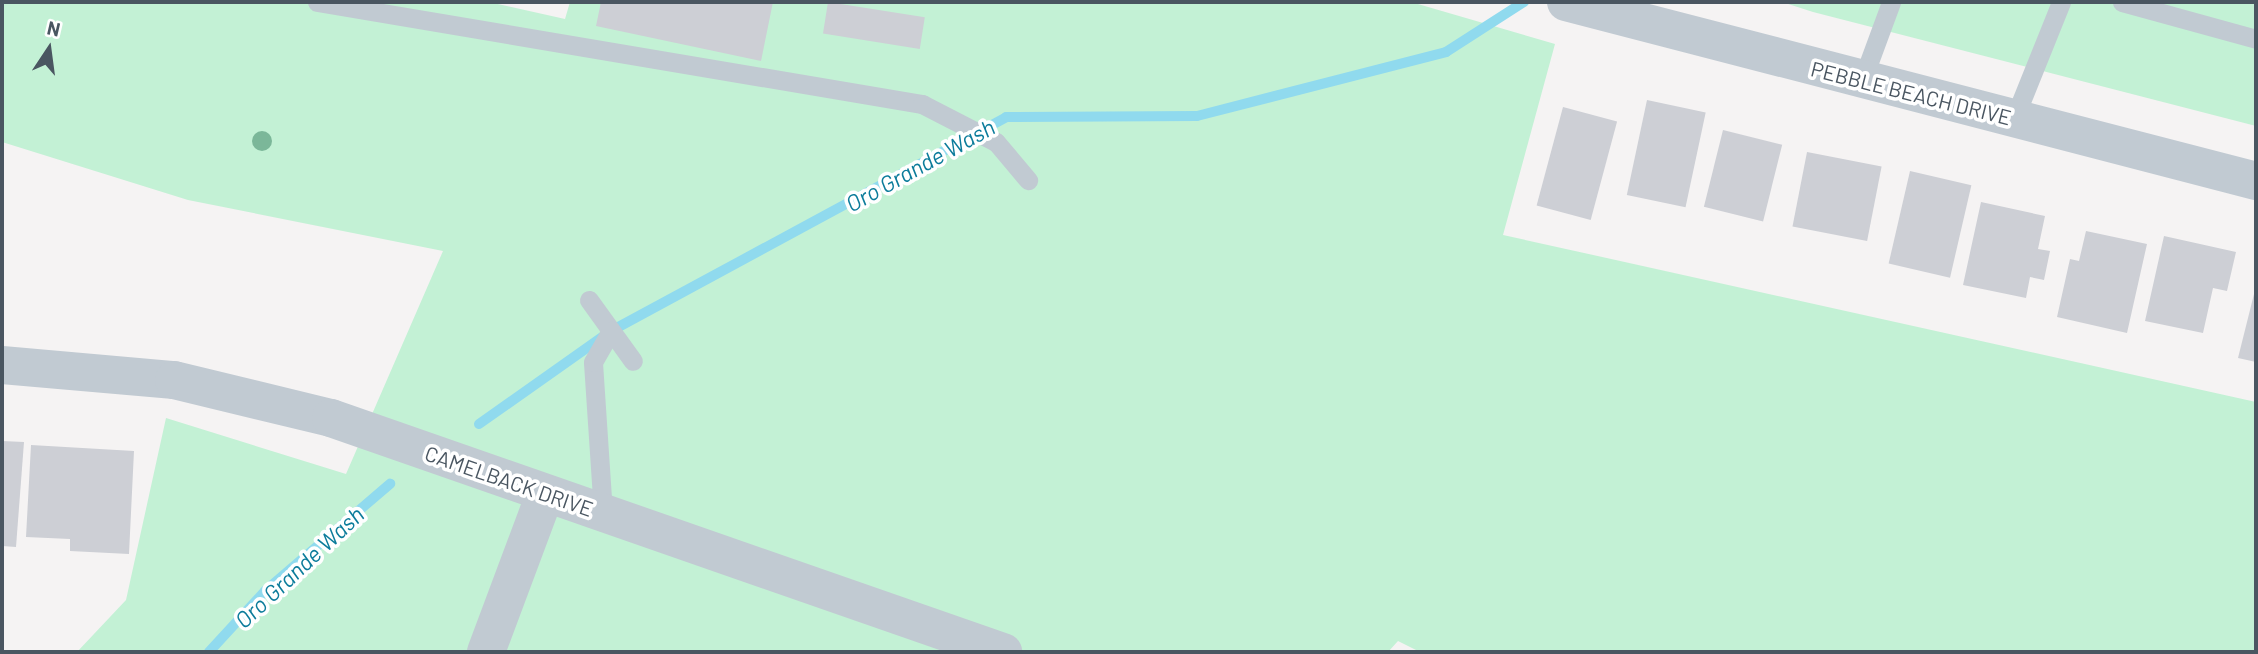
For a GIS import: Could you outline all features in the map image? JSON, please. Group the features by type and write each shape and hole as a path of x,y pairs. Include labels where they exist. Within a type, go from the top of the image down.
{"street":[{"name":"PEBBLE BEACH DRIVE","path":"1566,2 1862,81 2256,181"},
{"name":"CAMELBACK DRIVE","path":"2,365 174,380 331,418 1003,652"},
{"path":"486,652 545,494"}],"lane":[{"path":"317,2 922,104 996,142 1028,180"},
{"path":"1862,81 1891,2"},
{"path":"2014,119 2061,2"},
{"path":"2122,2 2256,40"},
{"path":"589,300 633,361"},
{"path":"603,513 593,362 611,331"}],"green space":[{"path":"2,2 489,2 565,19 570,2 1411,2 1555,44 1503,235 2256,402 2256,652 1420,652 1398,641 1388,652 77,652 126,600 166,418 346,474 443,251 188,200 2,142"},
{"path":"1782,2 2256,2 2256,126 1813,12"}],"building":[{"path":"601,2 773,2 761,61 596,26"},
{"path":"828,2 925,17 920,49 823,34"},
{"path":"1647,100 1706,112 1686,207 1627,195"},
{"path":"1563,107 1617,121 1591,220 1537,206"},
{"path":"1723,130 1782,145 1763,221 1704,207"},
{"path":"1807,152 1882,167 1867,241 1792,227"},
{"path":"1910,171 1971,185 1950,278 1889,264"},
{"path":"1981,202 2045,216 2038,249 2050,251 2044,280 2030,277 2026,298 1963,285"},
{"path":"2086,231 2147,244 2127,333 2057,317 2070,259 2079,261"},
{"path":"2164,236 2236,252 2227,291 2213,288 2203,333 2145,321"},
{"path":"2256,291 2256,362 2238,358"},
{"path":"2,441 24,442 16,547 2,546"},
{"path":"31,445 134,451 129,554 70,551 70,539 26,537"}],"waterway":[{"name":"Oro Grande Wash","path":"479,424 611,331 1006,117 1197,116 1446,52 1524,2"},
{"name":"Oro Grande Wash","path":"209,652 265,591 390,484"}]}
